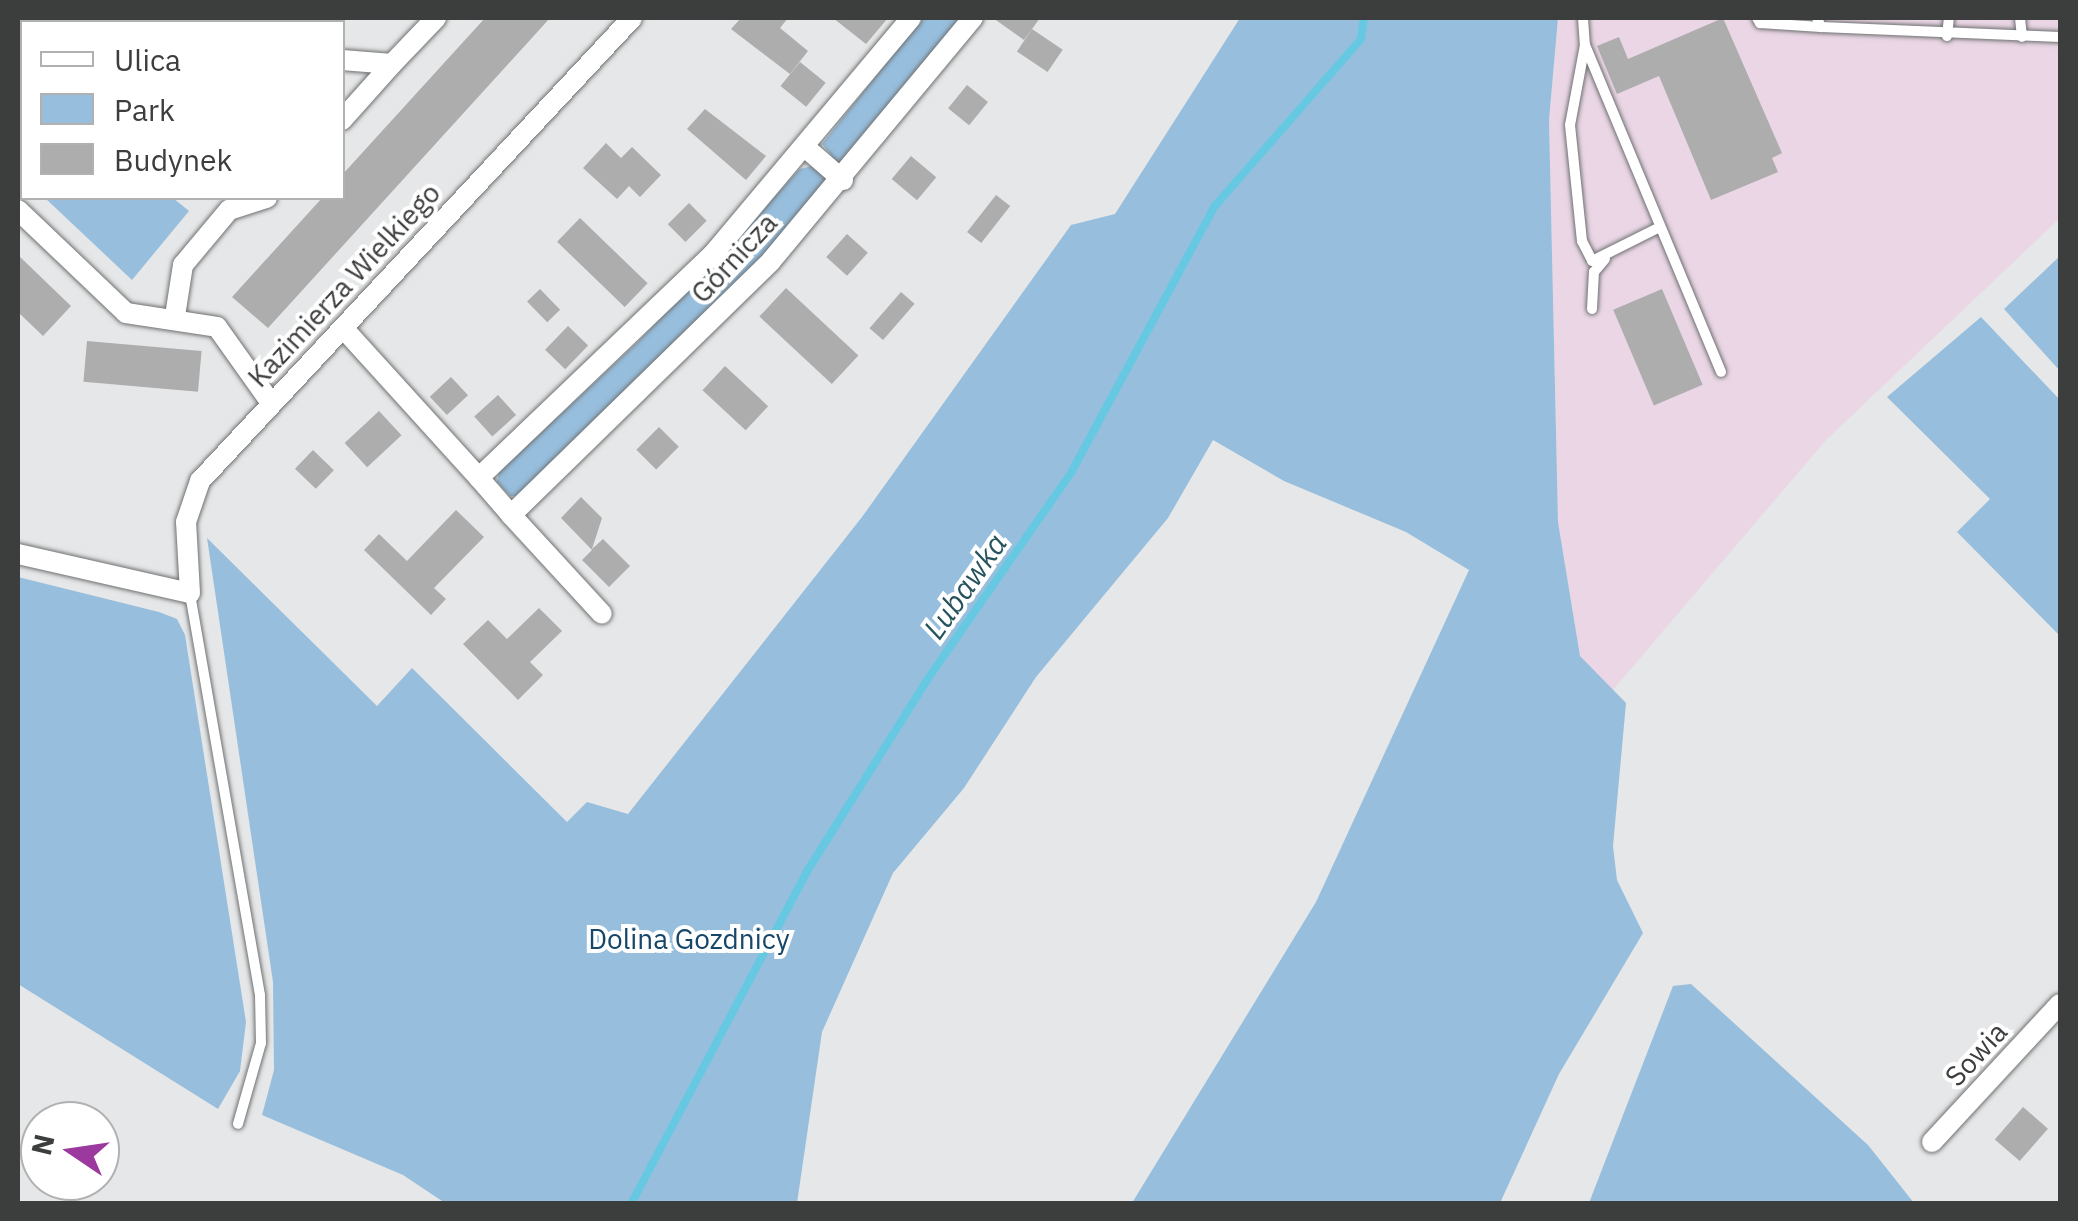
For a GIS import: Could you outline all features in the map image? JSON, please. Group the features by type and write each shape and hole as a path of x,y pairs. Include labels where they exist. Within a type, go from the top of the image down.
{"street":[{"path":"345,117 436,18"},
{"name":"Kazimierza Wielkiego","path":"190,593 190,501 271,403 632,18"},
{"name":"Górnicza","path":"479,478 701,266 806,148 911,18"},
{"name":"Górnicza","path":"511,515 702,332 843,180 973,18"},
{"path":"345,60 392,64"},
{"path":"806,148 843,180"},
{"path":"175,316 183,265 230,210 261,200"},
{"path":"18,210 126,313 175,316 217,326 271,403"},
{"path":"343,328 602,614"},
{"path":"18,554 154,588 190,593"},
{"name":"Sowia","path":"1932,1142 2060,1004"}],"lane":[{"path":"1583,18 1584,46 1570,97 1576,212 1592,260 1606,258"},
{"path":"1757,18 1760,24 1819,22 1947,36 2060,37"},
{"path":"1947,36 1948,18"},
{"path":"2020,18 2022,37"},
{"path":"1584,46 1720,372"},
{"path":"1592,309 1594,272 1606,258 1658,228"},
{"path":"190,593 260,995 262,1043 238,1124"}],"shaded area":[{"path":"1558,18 2060,18 2060,218 1826,440 1612,691 1580,656 1558,522 1549,120"}],"green space":[{"path":"922,18 962,18 839,165 822,144"},
{"name":"Dolina Gozdnicy","path":"1240,18 1558,18 1549,120 1558,522 1580,656 1626,703 1613,846 1617,880 1643,933 1559,1074 1500,1203 1132,1203 1316,902 1469,570 1406,532 1284,481 1213,440 1168,518 1036,677 964,788 893,873 822,1032 797,1203 445,1203 403,1175 262,1115 274,1070 273,982 207,538 377,706 412,668 567,822 587,802 628,814 862,517 1071,225 1115,214"},
{"path":"812,166 826,179 777,243 520,496 510,496 497,482 499,472 639,341 800,169"},
{"path":"47,200 175,200 189,211 132,280"},
{"path":"2060,256 2060,371 2004,309"},
{"path":"1981,317 2060,400 2060,636 1957,532 1990,499 1887,397"},
{"path":"18,577 159,612 177,619 185,635 246,1022 240,1071 218,1109 18,984"},
{"path":"1691,984 1868,1145 1914,1203 1589,1203 1673,986"}],"building":[{"path":"485,18 550,18 268,328 232,297 320,200 345,200 345,172"},
{"path":"741,18 788,18 780,28 808,51 790,74 731,29"},
{"path":"833,18 888,18 866,44"},
{"path":"993,18 1040,18 1024,40"},
{"path":"1723,18 1782,153 1772,158 1778,172 1711,200 1659,76 1617,94 1597,46 1619,37 1628,59"},
{"path":"1032,29 1063,50 1048,72 1017,51"},
{"path":"800,62 826,83 806,107 780,86"},
{"path":"967,85 988,102 969,125 948,108"},
{"path":"705,109 766,156 746,180 687,129"},
{"path":"606,143 621,158 632,147 661,175 640,197 629,186 617,199 583,168"},
{"path":"911,156 936,177 917,200 892,179"},
{"path":"996,195 1010,206 981,243 967,232"},
{"path":"689,203 707,221 685,242 668,224"},
{"path":"580,218 648,283 625,307 557,242"},
{"path":"847,234 868,253 847,276 826,257"},
{"path":"18,255 71,306 43,336 18,312"},
{"path":"786,288 858,356 832,384 759,317"},
{"path":"540,289 560,310 547,322 527,302"},
{"path":"1662,289 1703,385 1654,405 1613,310"},
{"path":"901,292 915,304 883,340 870,328"},
{"path":"568,326 588,345 565,369 545,350"},
{"path":"87,341 202,351 198,392 83,382"},
{"path":"725,366 768,406 746,430 702,390"},
{"path":"451,377 468,395 447,415 430,397"},
{"path":"498,395 516,415 492,436 474,416"},
{"path":"379,411 402,435 367,467 345,443"},
{"path":"659,427 679,447 656,469 636,450"},
{"path":"313,450 334,470 316,489 295,469"},
{"path":"581,497 602,518 592,549 603,539 630,566 609,587 582,560 592,550 561,518"},
{"path":"456,510 484,537 434,588 446,599 431,615 364,550 379,534 407,561"},
{"path":"539,608 562,631 530,662 543,675 518,700 463,644 488,620 507,639"},
{"path":"2023,1107 2048,1129 2020,1161 1995,1139"}],"waterway":[{"name":"Lubawka","path":"631,1204 806,873 927,680 1072,471 1214,207 1361,39 1364,18"}]}
